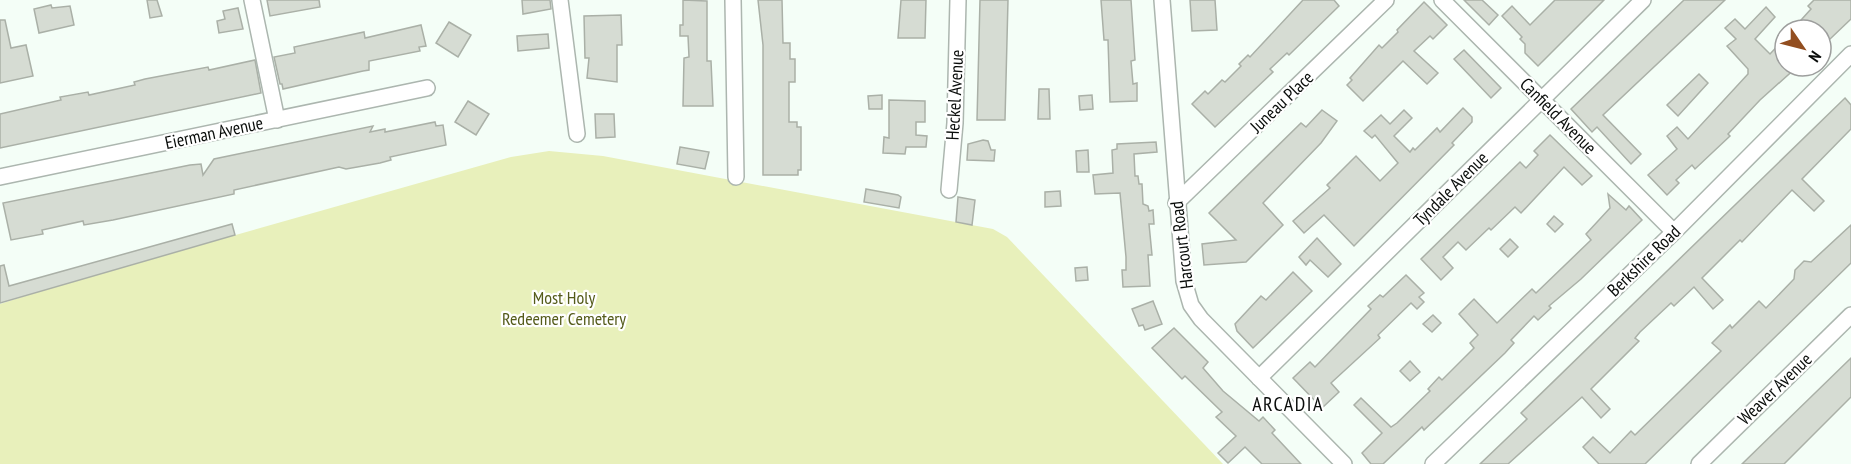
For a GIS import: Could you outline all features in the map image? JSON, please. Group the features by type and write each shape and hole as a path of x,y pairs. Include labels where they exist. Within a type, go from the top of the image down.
{"street":[{"path":"252,0 277,120"},
{"path":"560,0 577,134"},
{"path":"733,0 736,177"},
{"name":"Heckel Avenue","path":"949,190 955,123 958,0"},
{"name":"Harcourt Road","path":"1162,0 1176,203 1184,281 1191,305 1201,319 1344,464"},
{"name":"Juneau Place","path":"1176,203 1386,0"},
{"name":"Canfield Avenue","path":"1442,0 1674,232"},
{"name":"Tyndale Avenue","path":"1259,378 1643,0"},
{"name":"Berkshire Road","path":"1433,464 1674,232 1851,54"},
{"name":"Eierman Avenue","path":"0,177 427,88"},
{"name":"Weaver Avenue","path":"1699,464 1851,315"}],"green space":[{"name":"Most Holy Redeemer Cemetery","path":"549,151 603,156 993,229 1007,237 1223,464 0,464 0,304 66,283 511,157"}],"building":[{"path":"147,0 157,0 162,16 150,18"},
{"path":"267,0 319,0 320,7 270,16"},
{"path":"522,0 550,0 551,9 523,14"},
{"path":"683,0 707,1 707,61 711,61 713,106 683,106 684,58 689,57 688,36 680,36 680,25 683,25"},
{"path":"758,0 782,0 783,43 790,43 790,59 795,59 795,82 789,82 789,122 797,122 797,127 801,127 801,170 798,170 798,175 763,175 763,45"},
{"path":"901,0 926,0 925,38 898,38"},
{"path":"980,0 1008,0 1005,120 977,120"},
{"path":"1101,0 1131,0 1135,60 1131,61 1133,84 1137,83 1137,101 1110,102 1108,40 1104,40"},
{"path":"1190,0 1215,0 1217,30 1192,31"},
{"path":"1303,0 1334,0 1339,6 1289,55 1287,53 1270,69 1273,72 1215,127 1192,104 1205,91 1208,94 1222,80 1225,82 1241,66 1239,64 1248,55 1250,57"},
{"path":"1464,0 1482,0 1498,15 1489,25"},
{"path":"1555,0 1604,0 1538,66 1525,53 1525,44 1520,39 1522,37 1502,16 1512,6 1530,25"},
{"path":"1684,0 1725,0 1603,115 1641,154 1631,164 1597,127 1592,132 1571,109"},
{"path":"1814,0 1851,0 1851,19 1833,36 1833,18 1803,18 1811,9 1808,6"},
{"path":"1424,2 1447,25 1433,39 1430,36 1414,51 1438,73 1427,84 1403,61 1363,101 1347,85 1352,80 1350,78 1379,45 1382,48 1398,32 1397,30"},
{"path":"51,5 52,8 70,6 74,25 39,33 34,9"},
{"path":"1766,7 1775,17 1755,39 1770,54 1773,51 1773,78 1785,78 1760,100 1728,134 1730,136 1695,169 1692,165 1676,180 1679,183 1667,195 1648,175 1677,149 1667,136 1677,127 1688,139 1748,74 1748,69 1727,46 1736,39 1725,28 1735,19 1745,29"},
{"path":"238,8 243,29 219,33 217,21 225,19 223,11"},
{"path":"621,15 622,45 617,45 617,82 587,78 589,58 585,58 584,16"},
{"path":"0,20 5,20 11,48 26,45 33,76 0,83"},
{"path":"449,22 471,35 458,57 436,43"},
{"path":"421,25 426,46 419,47 420,51 369,61 369,70 283,89 280,84 274,57 295,53 294,47 364,32 365,38"},
{"path":"548,34 549,48 518,51 517,36"},
{"path":"1464,50 1501,88 1491,98 1454,59"},
{"path":"255,60 261,93 0,148 0,114 61,100 60,97 88,92 89,95 135,85 134,82 145,79 208,67 209,70"},
{"path":"1699,74 1708,83 1678,116 1667,105"},
{"path":"1039,89 1049,89 1050,119 1038,119"},
{"path":"882,95 882,109 869,109 868,96"},
{"path":"1092,95 1093,109 1080,110 1079,96"},
{"path":"1845,98 1851,105 1851,129 1802,179 1824,201 1814,211 1792,190 1742,242 1740,240 1702,278 1723,300 1713,309 1694,287 1674,306 1671,303 1640,332 1635,338 1639,341 1591,389 1610,409 1601,418 1582,397 1508,464 1480,464 1527,419 1521,413"},
{"path":"889,100 925,101 925,122 916,122 916,135 927,136 926,147 906,147 905,154 883,153 884,137 889,138"},
{"path":"468,101 489,114 476,135 455,122"},
{"path":"1463,108 1472,117 1472,122 1452,143 1454,145 1354,246 1324,215 1304,233 1293,221 1330,188 1327,185 1356,156 1380,181 1398,163 1375,135 1372,138 1364,131 1381,115 1390,124 1404,110 1412,118 1394,136 1410,152 1413,148 1415,150 1437,128 1440,132"},
{"path":"1322,110 1337,121 1321,143 1263,203 1283,225 1246,262 1204,265 1202,244 1236,240 1209,213 1301,123 1306,127"},
{"path":"595,114 614,114 615,137 596,138"},
{"path":"435,122 436,126 443,125 446,145 390,157 391,160 380,163 346,169 339,167 234,190 234,194 113,220 84,225 83,221 42,230 43,234 11,240 3,203 190,165 201,164 203,175 214,159 373,126 370,132 385,129 385,132"},
{"path":"1550,135 1592,176 1582,185 1564,167 1521,213 1515,207 1466,250 1458,242 1443,257 1453,268 1441,280 1421,259 1520,162 1526,168 1538,155 1534,151"},
{"path":"988,141 991,150 995,150 994,161 967,160 968,144"},
{"path":"1156,142 1157,152 1134,154 1135,176 1138,176 1139,184 1142,184 1143,204 1148,206 1149,211 1153,210 1154,224 1149,224 1152,255 1148,255 1150,286 1123,287 1122,270 1126,270 1126,257 1120,193 1095,194 1093,175 1113,173 1112,150 1117,149 1117,144"},
{"path":"680,147 709,152 705,169 677,164"},
{"path":"1088,150 1089,172 1077,172 1076,151"},
{"path":"866,189 898,195 901,197 899,208 864,202"},
{"path":"1060,191 1061,206 1045,207 1045,192"},
{"path":"1608,194 1626,210 1629,206 1642,220 1581,279 1549,306 1551,308 1538,320 1534,316 1511,340 1514,343 1505,353 1424,430 1422,427 1383,464 1371,464 1362,453 1382,433 1354,405 1361,398 1391,427 1397,423 1430,391 1428,389 1439,377 1442,380 1474,348 1470,343 1478,335 1459,314 1474,299 1497,323 1532,289 1536,293 1591,240 1586,234 1610,208"},
{"path":"958,197 975,200 972,225 956,222"},
{"path":"1554,216 1563,224 1555,232 1547,224"},
{"path":"232,224 235,235 0,303 0,266 4,265 9,286"},
{"path":"1851,225 1851,263 1645,464 1599,464 1583,447 1593,437 1610,453 1631,431 1635,435 1721,351 1712,343 1730,325 1732,328 1759,301 1766,308 1794,279 1795,270 1804,261 1811,262"},
{"path":"1317,238 1341,264 1328,277 1310,260 1306,265 1299,257"},
{"path":"1510,239 1518,247 1508,257 1500,249"},
{"path":"1087,267 1088,280 1076,281 1075,268"},
{"path":"1293,272 1312,291 1253,348 1237,331 1235,324 1261,296 1266,300"},
{"path":"1406,275 1424,293 1419,297 1424,302 1417,309 1411,303 1378,335 1380,338 1331,383 1339,392 1322,408 1293,378 1310,362 1315,367 1371,309 1368,306 1380,295 1383,297"},
{"path":"1153,301 1162,324 1145,330 1143,325 1139,326 1132,309"},
{"path":"1433,315 1441,323 1432,332 1423,324"},
{"path":"1174,328 1208,362 1203,368 1223,391 1259,421 1263,417 1275,430 1272,433 1301,464 1262,464 1245,447 1228,463 1218,453 1236,436 1216,417 1222,412 1185,376 1182,379 1152,348"},
{"path":"1851,358 1851,397 1784,464 1742,464"},
{"path":"1410,361 1420,372 1410,381 1400,371"}],"district":[{"name":"ARCADIA","path":"1288,404"}]}
